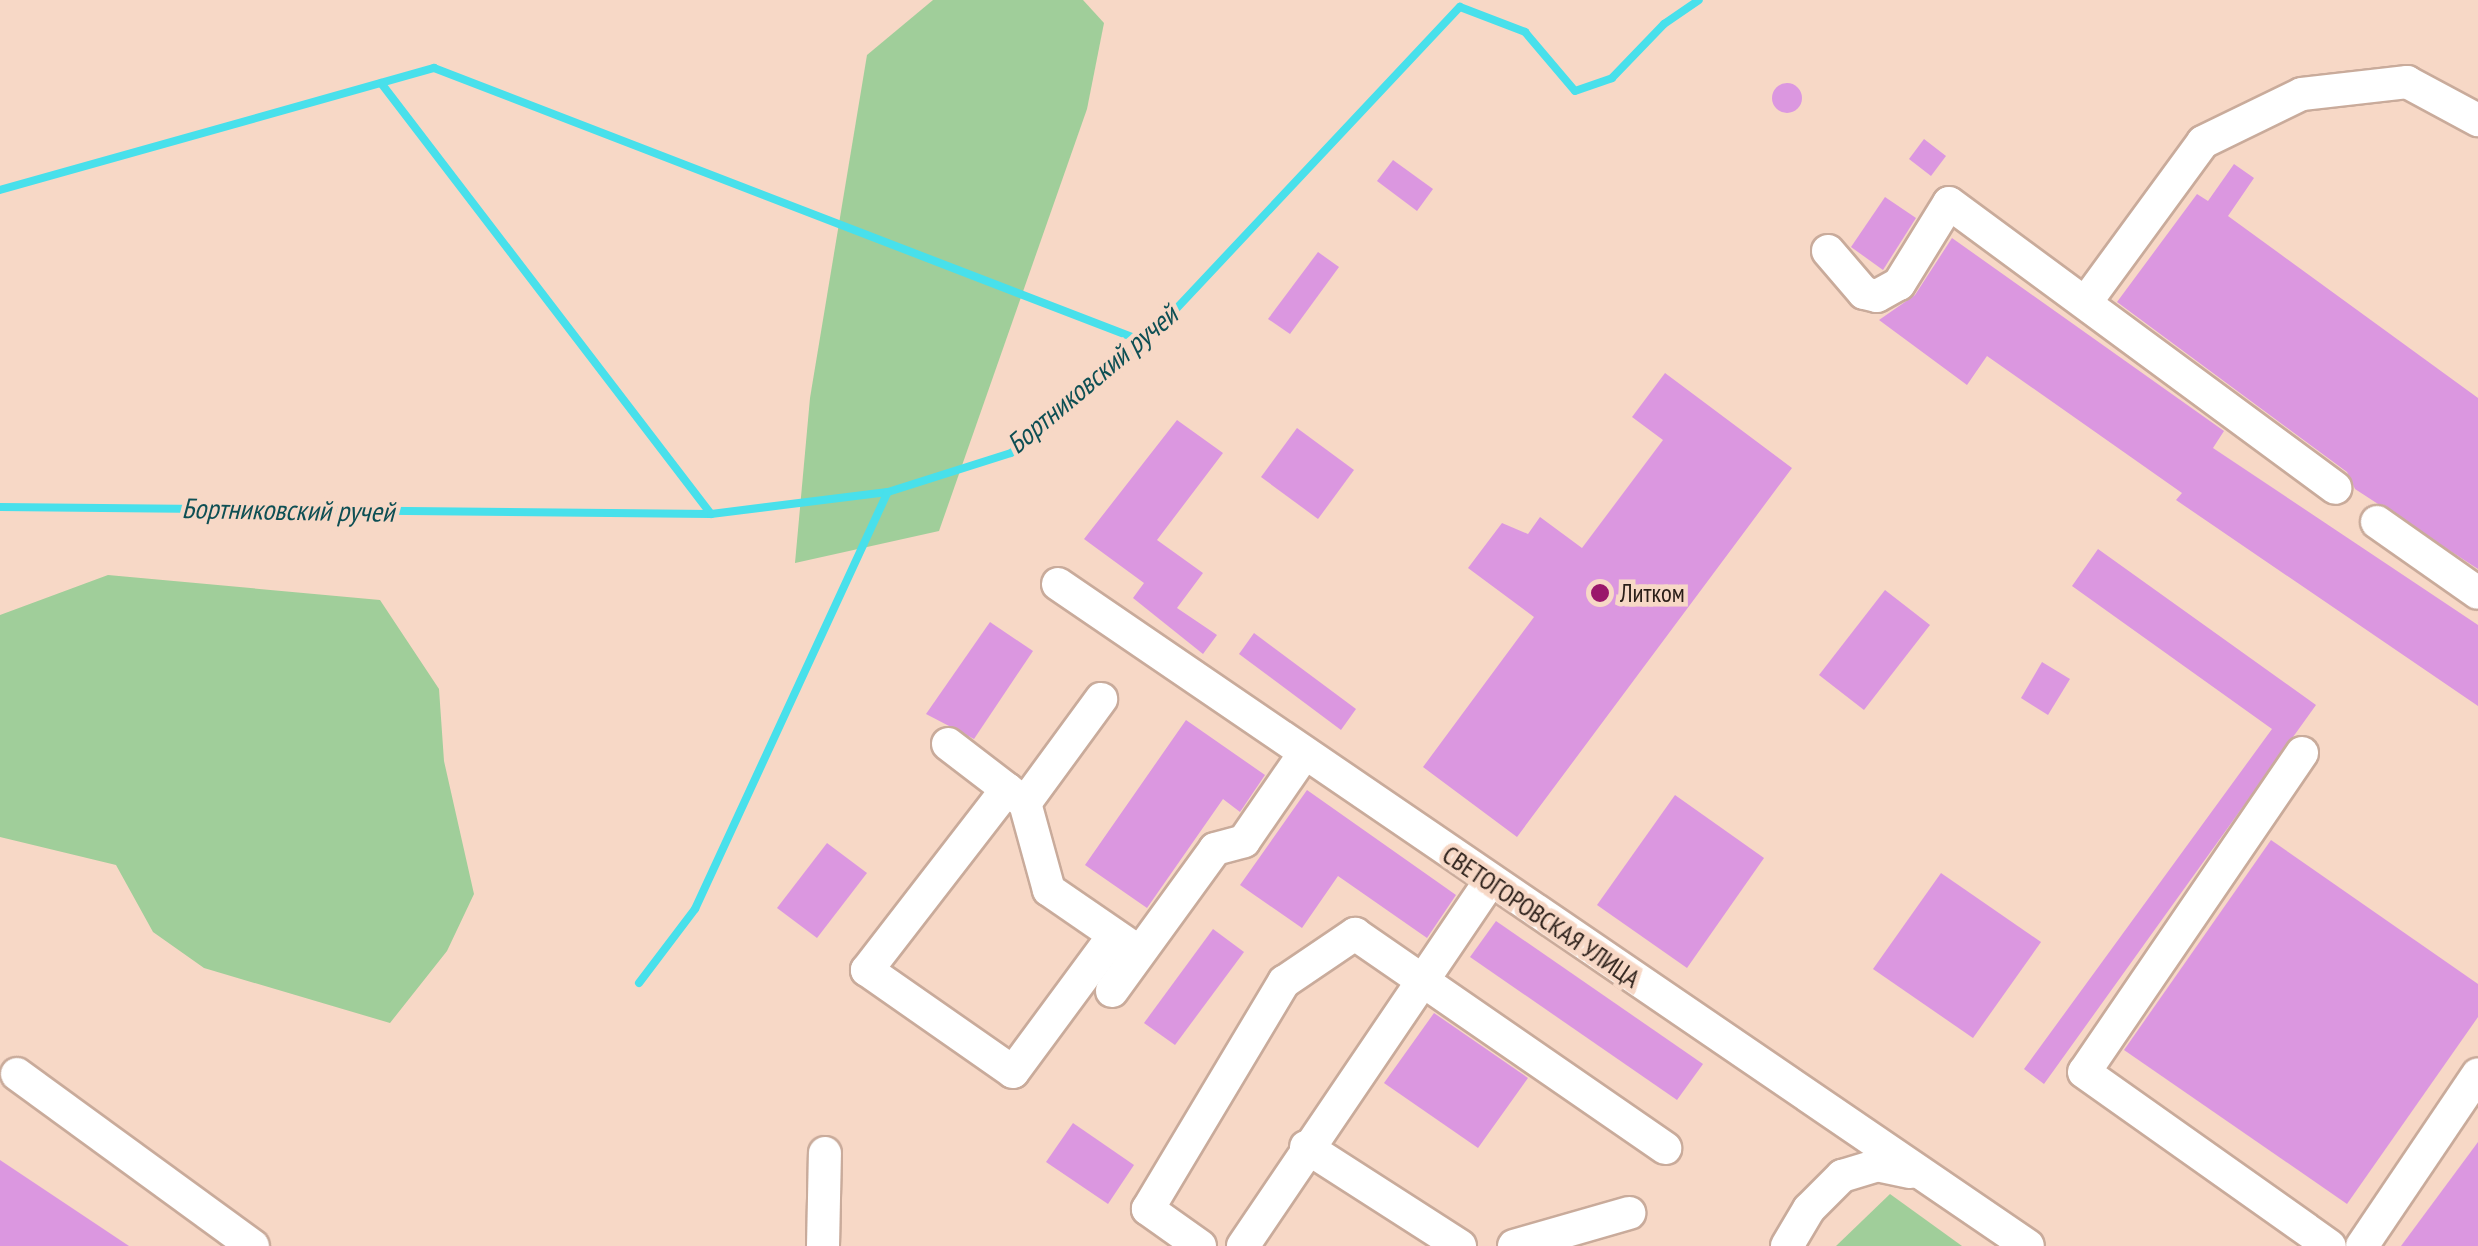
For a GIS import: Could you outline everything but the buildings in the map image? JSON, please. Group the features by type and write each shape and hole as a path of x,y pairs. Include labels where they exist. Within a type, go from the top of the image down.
{"street":[{"path":"2086,302 2203,142 2302,94 2407,82 2478,120"},
{"path":"1828,251 1864,293 1877,296 1899,284 1949,203 2335,488"},
{"path":"2377,522 2478,594"},
{"name":"СВЕТОГОРОВСКАЯ УЛИЦА","path":"1058,584 1489,882 2028,1246"},
{"path":"1101,698 866,970 1013,1072 1216,850 1244,841 1304,754"},
{"path":"948,744 1016,796 1049,890 1127,944"},
{"path":"2302,753 2084,1072 2330,1246"},
{"path":"1243,1246 1306,1147 1489,882"},
{"path":"1200,1246 1148,1209 1284,982 1355,934 1664,1148"},
{"path":"1112,991 1127,944"},
{"path":"18,1074 253,1246"},
{"path":"2362,1246 2478,1074"},
{"path":"1306,1147 1460,1246"},
{"path":"824,1246 825,1153"},
{"path":"1787,1246 1828,1186 1858,1168 1896,1166 1924,1177"},
{"path":"1514,1246 1629,1213"}],"green space":[{"path":"933,0 1083,0 1104,23 1087,109 939,531 795,563 810,398 867,55"},
{"path":"108,575 380,600 439,689 444,761 474,894 447,951 390,1023 204,968 153,932 116,865 0,837 0,615"},
{"path":"1890,1194 1962,1246 1836,1246"}],"waterway":[{"name":"Бортниковский ручей","path":"0,507 711,514 888,492 1011,453 1145,342 1460,7 1525,32 1575,91 1612,78 1664,24 1699,0"},
{"path":"0,190 434,68 1145,342"},
{"path":"381,83 711,514"},
{"path":"639,983 695,909 888,492"}],"place":[{"name":"Литком","path":"1600,593"}]}
